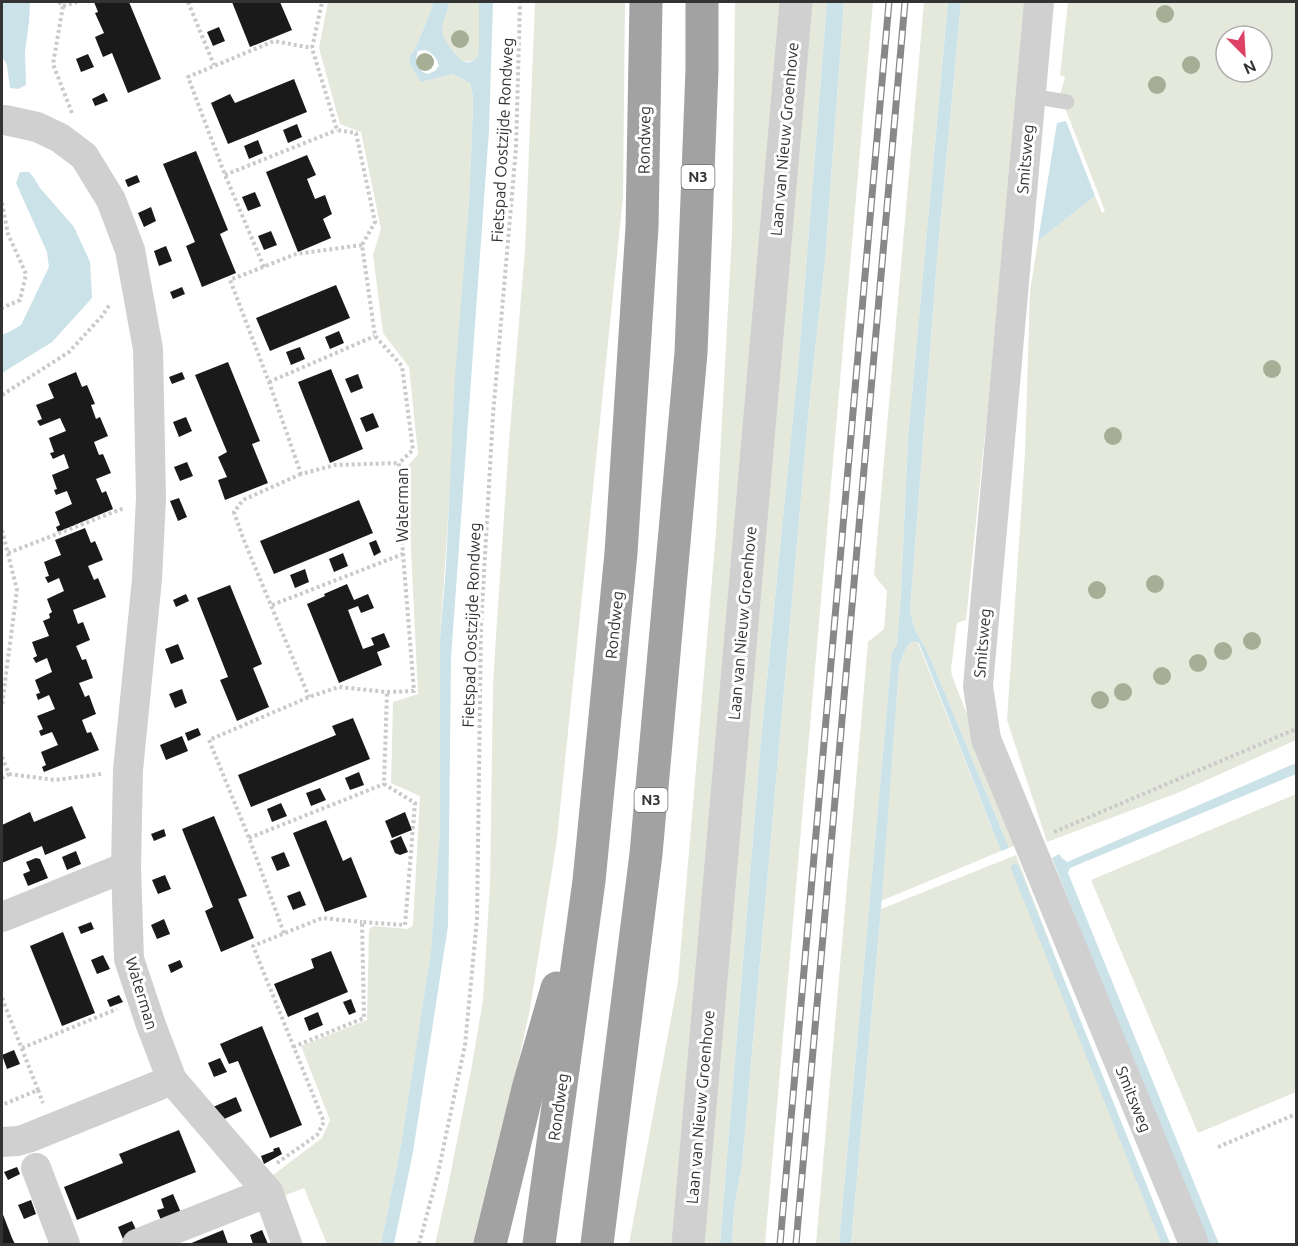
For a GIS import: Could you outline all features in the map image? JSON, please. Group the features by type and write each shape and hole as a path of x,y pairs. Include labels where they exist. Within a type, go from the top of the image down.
{"highway":[{"name":"Rondweg","path":"539,1245 589,881 621,553 642,227 646,2"},
{"name":"N3","path":"597,1245 646,854 691,353 702,70 702,2"},
{"path":"490,1245 529,1085 589,881"}],"street":[{"name":"Laan van Nieuw Groenhove","path":"688,1245 796,2"},
{"name":"Smitsweg","path":"1039,2 978,686 986,739 1194,1245"},
{"name":"Waterman","path":"2,120 37,127 60,138 84,156 111,200 130,250 148,349 151,498 147,579 128,770 126,867 129,959 172,1080 262,1185 288,1245"},
{"path":"2,917 126,867"},
{"path":"2,1142 28,1138 172,1080"},
{"path":"36,1168 65,1245"},
{"path":"137,1245 262,1185"}],"lane":[{"path":"1031,96 1067,102"}],"path":[{"path":"59,2 63,6"},
{"path":"63,6 77,2"},
{"path":"188,2 214,65"},
{"path":"322,2 312,48 337,130"},
{"name":"Fietspad Oostzijde Rondweg","path":"419,1245 438,1173 465,1045 477,919 481,625 493,415 516,148 520,2"},
{"path":"60,138 75,119 52,64 63,6"},
{"path":"264,267 225,175 188,77 274,41 312,48"},
{"path":"225,175 337,130 356,133 375,222 362,245 375,336 269,382"},
{"path":"2,202 8,234 26,274 20,300 2,308"},
{"path":"301,474 230,280 296,254 362,245"},
{"path":"2,395 69,352 110,306 110,298"},
{"name":"Waterman","path":"249,838 209,740 309,697 339,687 387,692 414,691 403,554 399,463 413,450 402,366 375,336"},
{"path":"309,697 234,512 243,500 301,474 335,465 399,463"},
{"path":"8,553 151,498"},
{"path":"2,530 17,590 2,705"},
{"path":"272,605 403,554"},
{"path":"384,784 387,692"},
{"path":"1029,843 1296,729"},
{"path":"2,757 9,774"},
{"path":"2,778 9,774 55,780 128,770"},
{"path":"284,933 249,838 384,784"},
{"path":"262,1185 317,1135 324,1122 253,946 322,918 405,926 415,803 384,784"},
{"path":"292,1047 364,1018 362,921"},
{"path":"2,998 38,1089 2,1105"},
{"path":"22,1048 127,1005 151,1025"},
{"path":"1218,1147 1296,1114"}],"shaded area":[{"path":"328,2 433,2 419,40 410,55 409,61 412,68 421,82 453,74 470,83 473,95 469,203 440,640 440,830 431,952 401,1145 381,1244 327,1244 304,1188 281,1197 269,1178 322,1138 330,1120 301,1046 367,1020 369,929 374,926 408,929 413,925 420,796 391,783 393,702 418,694 407,467 418,454 409,367 383,333 373,255 381,229 361,132 340,124 319,48"},
{"path":"449,2 479,2 479,54 475,59 459,60 442,35 442,25"},
{"path":"535,2 625,2 623,197 557,839 530,1009 478,1244 435,1244 483,1000 490,885 493,685 509,442 525,250"},
{"path":"735,2 781,2 673,1244 629,1244 678,981 716,532 732,233"},
{"path":"812,2 827,2 799,357 761,740 720,1244 703,1244"},
{"path":"844,2 873,2 765,1244 732,1244 734,1209 742,1165 810,396 825,260"},
{"path":"924,2 948,2 908,438 897,645 892,653 839,1244 816,1244 868,642 884,629 887,591 874,575"},
{"path":"961,2 1025,2 966,620 957,623 951,669 1018,844 1009,848 929,655 915,630 910,611 937,259"},
{"path":"1068,2 1296,2 1296,740 1180,792 1047,842 1007,720 1025,453 1030,291 1038,241 1095,196 1102,213 1105,211 1060,95 1065,77 1060,75"},
{"path":"914,641 918,643 1001,851 881,901 899,667 906,648"},
{"path":"1296,794 1296,1092 1198,1133 1091,880"},
{"path":"1016,855 1166,1244 851,1244 881,909"}],"water":[{"path":"2,2 30,2 25,52 26,85 18,89 10,88 7,65 3,58"},
{"path":"433,2 449,2 442,26 443,35 456,56 463,61 471,62 479,54 479,2 493,2 489,130 451,658 448,926 413,1152 394,1244 381,1244 401,1145 431,951 440,830 440,640 455,378 469,203 473,109 470,83 453,74 421,82 409,61","holes":["418,51 428,51 434,56 439,66 435,71 427,74 418,68 416,59"]},
{"path":"827,2 844,2 825,260 810,396 742,1165 734,1209 732,1244 720,1244 761,740 799,357"},
{"path":"948,2 961,2 937,259 910,611 915,630 929,655 1009,848 1001,851 919,643 914,641 906,648 899,667 881,909 851,1244 839,1244 892,652 897,645 908,438"},
{"path":"1066,121 1095,196 1038,241 1057,123"},
{"path":"20,172 29,172 74,227 90,262 92,298 52,342 2,373 2,335 21,325 49,267 47,252 16,183"},
{"path":"1296,763 1296,774 1070,868 1068,873 1219,1244 1204,1244 1052,858 1059,854 1067,862"}],"building":[{"path":"94,2 129,2 161,79 128,93 112,53 103,57 95,37 104,33 95,13 98,12"},
{"path":"232,2 280,2 292,30 250,47"},
{"path":"219,27 225,41 213,46 207,32"},
{"path":"88,54 94,67 81,72 76,59"},
{"path":"294,79 307,112 228,144 211,103 230,94 235,103"},
{"path":"104,93 108,101 95,106 92,99"},
{"path":"297,124 302,137 288,143 283,130"},
{"path":"258,140 263,153 249,159 244,146"},
{"path":"196,151 228,230 220,234 236,273 202,287 186,246 195,242 163,164"},
{"path":"307,155 316,175 307,179 315,199 325,195 332,214 323,219 331,238 298,252 266,172"},
{"path":"137,175 140,182 128,187 125,180"},
{"path":"255,192 261,206 248,211 242,197"},
{"path":"151,207 156,221 144,227 138,213"},
{"path":"271,231 277,245 264,250 258,236"},
{"path":"166,246 172,261 159,266 154,251"},
{"path":"336,285 350,318 270,351 256,318"},
{"path":"182,287 185,294 173,299 170,292"},
{"path":"339,331 344,343 330,349 325,337"},
{"path":"300,347 305,359 291,365 286,352"},
{"path":"228,362 260,441 252,444 268,483 225,500 218,480 227,477 218,457 227,452 195,375"},
{"path":"331,369 363,449 330,463 298,382"},
{"path":"76,372 82,387 87,385 95,404 91,405 96,419 100,417 108,436 94,442 99,455 103,454 111,473 96,479 102,493 106,491 113,509 58,532 56,527 60,525 55,512 72,504 67,491 56,495 54,490 57,489 52,475 69,468 64,454 53,459 50,453 54,452 49,438 66,431 60,418 40,426 37,421 42,419 36,405 54,398 48,384"},
{"path":"182,372 185,379 172,384 169,377"},
{"path":"358,374 363,388 351,393 345,379"},
{"path":"373,413 379,427 366,432 360,418"},
{"path":"186,417 192,431 179,437 173,422"},
{"path":"187,462 193,476 180,481 174,467"},
{"path":"179,498 187,517 178,521 170,501"},
{"path":"359,500 373,533 274,574 260,541"},
{"path":"85,528 91,543 95,541 103,560 88,566 94,580 98,578 106,597 73,610 78,624 83,622 90,640 76,646 82,660 86,659 93,678 79,683 85,697 89,695 96,714 82,720 87,733 91,732 99,750 44,772 42,767 46,765 41,752 58,745 52,732 41,736 39,731 43,729 37,716 55,709 49,695 38,700 36,694 40,693 35,680 52,672 47,658 36,663 33,658 37,656 32,642 49,636 43,621 50,618 49,614 52,612 47,599 64,591 59,578 48,583 45,577 49,576 44,562 61,555 55,540"},
{"path":"376,540 381,552 374,556 369,543"},
{"path":"343,553 348,566 334,572 329,559"},
{"path":"305,569 309,582 295,588 290,575"},
{"path":"347,584 354,600 368,594 374,608 361,613 358,606 348,610 363,649 374,645 371,638 384,633 390,647 377,652 382,665 339,683 307,604"},
{"path":"230,585 262,664 253,668 269,707 237,721 220,680 228,677 197,598"},
{"path":"186,594 189,601 176,607 173,600"},
{"path":"178,644 184,659 171,664 165,649"},
{"path":"182,689 187,703 175,708 169,694"},
{"path":"353,718 370,759 251,807 238,775 336,735 332,726"},
{"path":"198,728 201,735 188,741 185,733"},
{"path":"182,736 188,751 166,760 160,745"},
{"path":"359,772 364,785 350,790 345,778"},
{"path":"320,788 326,800 311,806 306,793"},
{"path":"281,803 287,816 272,822 267,809"},
{"path":"72,806 86,838 45,855 42,846 2,863 2,825 30,812 34,822"},
{"path":"405,812 412,830 392,838 385,821"},
{"path":"214,816 247,896 238,899 254,938 221,952 205,911 213,907 182,829"},
{"path":"326,820 343,861 351,857 367,897 325,912 293,833"},
{"path":"164,829 166,836 154,841 151,834"},
{"path":"401,836 408,852 400,855 395,853 390,841"},
{"path":"76,851 81,864 67,870 62,857"},
{"path":"284,852 290,866 277,871 271,857"},
{"path":"36,858 40,859 48,878 28,886 23,874 30,871 26,862"},
{"path":"165,875 171,889 158,894 152,880"},
{"path":"300,891 306,905 293,910 287,896"},
{"path":"164,919 170,934 157,939 151,925"},
{"path":"91,922 94,929 81,934 78,927"},
{"path":"63,932 95,1013 62,1026 30,946"},
{"path":"331,951 348,992 288,1017 274,984 314,968 311,959"},
{"path":"103,955 110,969 97,974 91,960"},
{"path":"180,960 183,967 171,973 168,965"},
{"path":"119,995 123,1002 110,1007 107,1000"},
{"path":"351,999 356,1012 349,1015 343,1002"},
{"path":"318,1012 323,1025 309,1031 304,1018"},
{"path":"262,1026 302,1125 270,1138 238,1061 229,1064 220,1044"},
{"path":"14,1050 20,1064 7,1069 2,1055"},
{"path":"220,1058 227,1072 214,1077 208,1063"},
{"path":"236,1097 242,1111 222,1120 213,1107"},
{"path":"179,1130 196,1172 77,1220 64,1187 123,1163 119,1154"},
{"path":"279,1147 282,1154 264,1164 261,1156"},
{"path":"17,1167 20,1174 8,1180 4,1172"},
{"path":"173,1194 182,1215 162,1223 157,1210 164,1208 161,1199"},
{"path":"31,1200 36,1214 24,1219 18,1205"},
{"path":"2,1212 12,1238 15,1244 2,1244"},
{"path":"132,1221 138,1234 123,1239 118,1227"},
{"path":"223,1230 228,1244 189,1244"},
{"path":"262,1230 268,1244 253,1244 250,1235"}],"waterway":[{"path":"1015,868 1166,1244"}],"railway":[{"path":"780,1244 889,2"},
{"path":"796,1244 905,2"}]}
